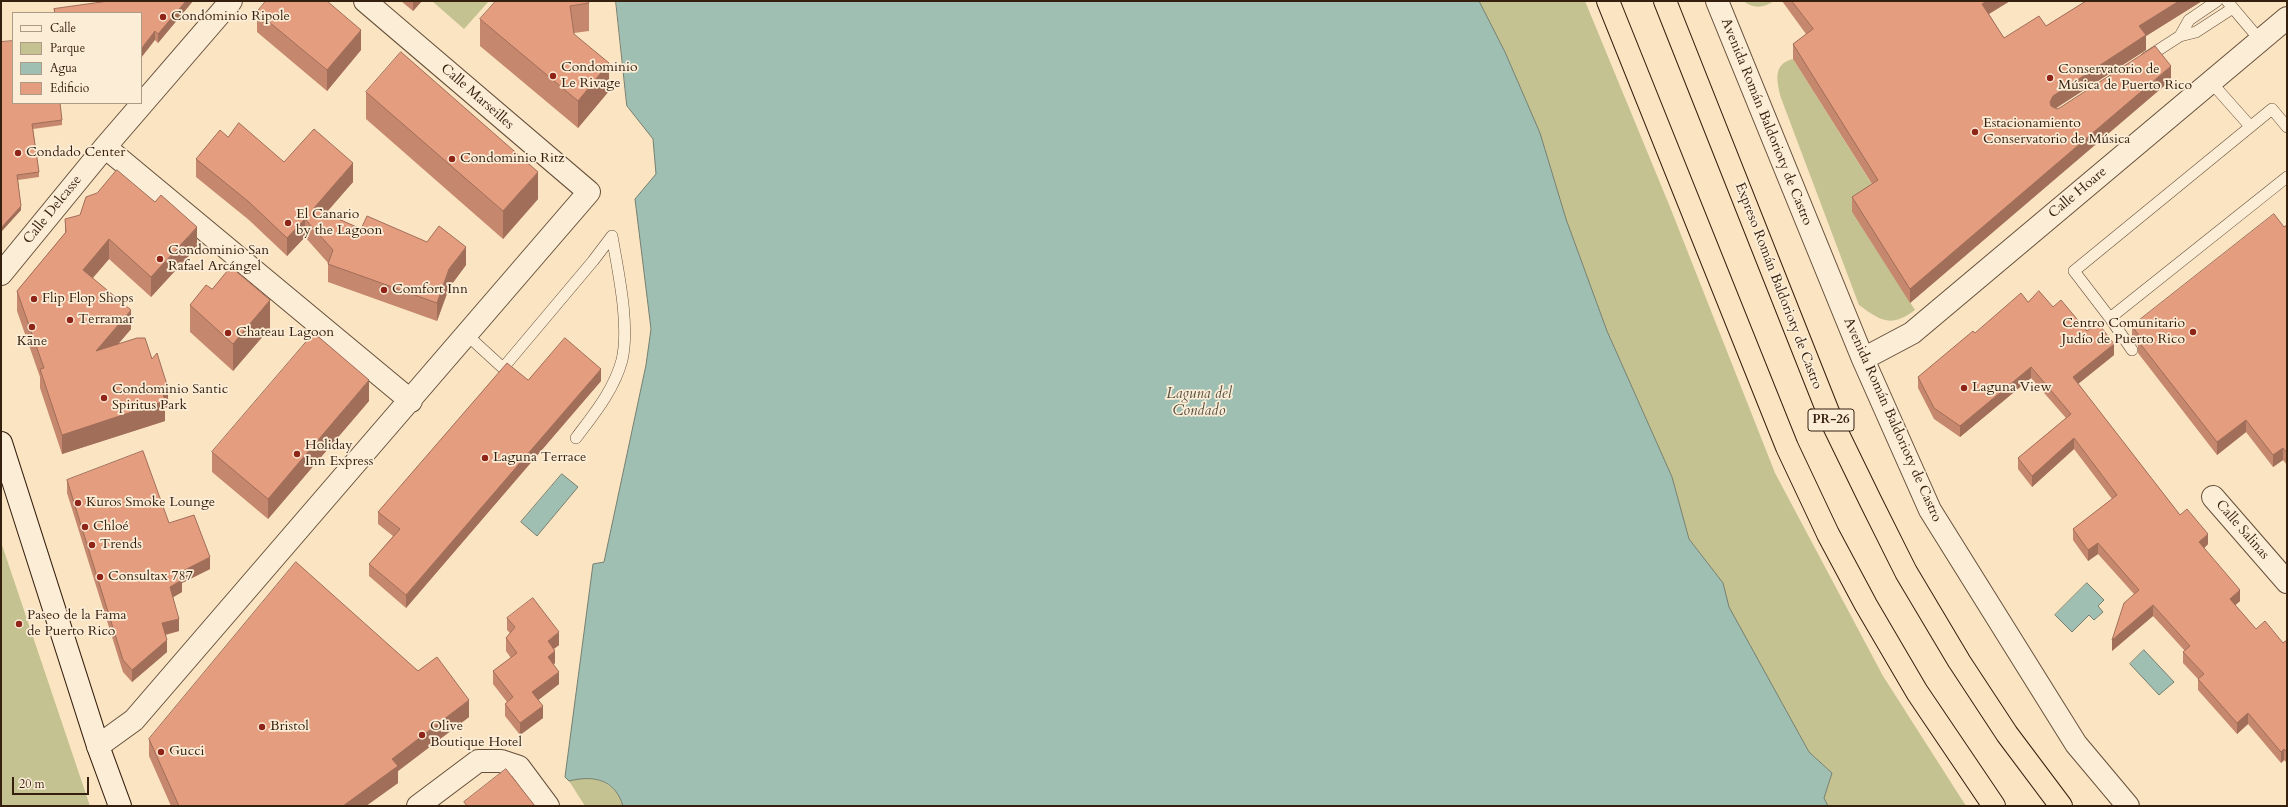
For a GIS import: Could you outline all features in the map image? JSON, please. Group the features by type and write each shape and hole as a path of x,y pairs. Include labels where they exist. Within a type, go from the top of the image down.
{"highway":[{"path":"1608,1 1785,440 1828,534 1866,605 1917,692 1994,806"},
{"name":"Expreso Román Baldorioty de Castro","path":"1665,1 1832,422 1870,500 1906,572 1959,661 2007,734 2061,806"}],"street":[{"name":"Calle Delcasse","path":"1,274 105,148 231,1"},
{"name":"Calle Marseilles","path":"365,1 588,192 467,335"},
{"name":"Avenida Román Baldorioty de Castro","path":"1717,1 1863,359 1930,510 2076,744 2128,806"},
{"name":"Calle Hoare","path":"1863,359 1912,333 2210,81 2287,18"},
{"path":"105,148 411,401"},
{"path":"98,746 134,720 467,335"},
{"path":"1,443 98,746 120,806"},
{"name":"Calle Salinas","path":"2213,496 2287,582"},
{"path":"418,806 478,761 501,761 519,767 548,806"}],"lane":[{"path":"2180,36 2189,20 2217,1"},
{"path":"2137,63 2180,36 2196,32 2230,4 2260,40"},
{"path":"2210,81 2250,126"},
{"path":"2132,350 2110,318 2074,271 2272,109 2287,127"},
{"path":"2110,318 2287,177"},
{"path":"467,335 503,368 594,261 612,236 621,290 624,331 622,359 604,401 576,438"}],"green space":[{"path":"432,1 489,1 464,29"},
{"path":"1479,1 1585,1 1670,207 1775,473 1883,676 1966,806 1828,806 1824,798 1832,773 1809,752 1728,607 1723,583 1689,539 1672,477 1607,331 1566,219 1540,133 1505,52"},
{"path":"1743,1 1774,1 1758,7 1747,4"},
{"path":"1793,59 1878,194 1852,212 1915,310 1907,316 1893,321 1886,320 1874,315 1859,305 1781,98 1778,86 1779,69 1786,61"},
{"path":"1,542 90,806 1,806"},
{"path":"584,777 603,782 608,785 617,793 623,806 585,806 569,781"}],"water":[{"name":"Laguna del Condado","path":"616,1 1479,1 1505,52 1540,133 1566,219 1607,331 1672,477 1689,539 1723,583 1729,607 1809,752 1832,773 1824,798 1828,806 623,806 615,790 602,781 595,779 578,779 569,781 565,777 593,564 604,562 646,365 651,329 635,199 656,174 653,139 627,106"},
{"path":"562,474 578,487 537,536 521,522"},
{"path":"2087,583 2104,600 2098,606 2103,612 2094,620 2089,615 2072,632 2055,615"},
{"path":"2144,650 2174,682 2159,695 2130,664"}],"building":[{"path":"109,1 186,1 158,34 155,31 142,48 142,12 55,12 54,9"},
{"path":"266,1 327,1 361,30 327,70 257,12"},
{"path":"496,1 588,1 589,3 570,6 574,34 609,63 578,101 480,19"},
{"name":"Estacionamiento Conservatorio de Música","path":"1792,1 1987,1 1982,4 2004,38 2039,16 2046,26 2086,1 2179,1 2139,26 2146,35 2053,96 2050,102 2051,106 2057,109 2061,107 2155,46 2171,66 1910,289 1852,197 1878,180 1793,44 1813,29"},
{"name":"Condado Center","path":"12,41 12,104 60,104 62,120 32,124 39,172 17,175 21,206 1,228 1,42"},
{"path":"401,52 538,172 503,211 366,92"},
{"path":"239,123 284,162 314,129 353,163 314,208 361,229 367,216 427,242 439,226 466,247 449,269 437,303 328,264 333,250 305,219 287,238 249,202 196,159 220,130 228,137"},
{"path":"117,170 155,202 161,195 197,227 151,277 109,239 83,270 131,310 96,351 137,338 145,338 152,359 157,353 168,388 162,390 165,401 62,435 40,369 44,368 17,291 66,232 65,219 80,215 86,197 97,193"},
{"path":"2274,214 2284,227 2287,225 2287,453 2283,448 2273,455 2246,420 2217,442 2138,341 2138,334 2132,326"},
{"path":"231,267 270,300 233,344 190,305 206,285 212,289"},
{"path":"2039,291 2053,307 2061,300 2087,331 2098,323 2114,344 2073,377 2180,515 2187,509 2208,534 2199,542 2240,590 2230,599 2256,629 2265,621 2283,643 2287,640 2287,752 2284,749 2281,752 2248,713 2237,723 2198,679 2204,674 2183,652 2190,646 2153,605 2112,640 2124,603 2139,590 2098,543 2088,550 2073,529 2117,495 2074,438 2032,476 2018,458 2071,414 2031,367 1960,426 1934,408 1918,377 1973,331 1975,333 2021,293 2028,302"},
{"path":"314,333 369,380 268,499 212,452"},
{"name":"Laguna Terrace","path":"565,338 601,369 406,595 369,564 400,529 378,512 507,363 528,380"},
{"path":"143,451 169,523 194,515 210,557 179,573 182,580 170,587 179,619 162,623 167,640 132,670 123,660 67,480"},
{"path":"296,562 418,671 437,657 469,700 392,759 398,766 343,806 179,806 149,739"},
{"path":"533,598 559,632 548,641 555,651 548,657 559,672 532,692 543,706 520,723 505,704 513,697 493,671 517,653 506,638 515,627 507,618"},
{"path":"506,769 535,806 467,806 464,802"}],"place":[{"name":"Condominio Ripole","path":"163,17"},
{"name":"Condominio Le Rivage","path":"553,76"},
{"name":"Conservatorio de Música de Puerto Rico","path":"2050,78"},
{"name":"Estacionamiento Conservatorio de Música","path":"1975,132"},
{"name":"Condado Center","path":"18,153"},
{"name":"Condominio Ritz","path":"452,159"},
{"name":"El Canario by the Lagoon","path":"288,223"},
{"name":"Condominio San Rafael Arcángel","path":"160,259"},
{"name":"Comfort Inn","path":"384,290"},
{"name":"Flip Flop Shops","path":"34,299"},
{"name":"Terramar","path":"70,320"},
{"name":"Kāne","path":"32,327"},
{"name":"Centro Comunitario Judío de Puerto Rico","path":"2193,332"},
{"name":"Chateau Lagoon","path":"228,333"},
{"name":"Laguna View","path":"1964,388"},
{"name":"Condominio Santic Spiritus Park","path":"104,398"},
{"name":"Holiday Inn Express","path":"297,454"},
{"name":"Laguna Terrace","path":"485,458"},
{"name":"Kuros Smoke Lounge","path":"78,503"},
{"name":"Chloé","path":"85,527"},
{"name":"Trends","path":"92,545"},
{"name":"Consultax 787","path":"100,577"},
{"name":"Paseo de la Fama de Puerto Rico","path":"19,624"},
{"name":"Bristol","path":"262,727"},
{"name":"Olive Boutique Hotel","path":"422,735"},
{"name":"Gucci","path":"161,752"}]}
